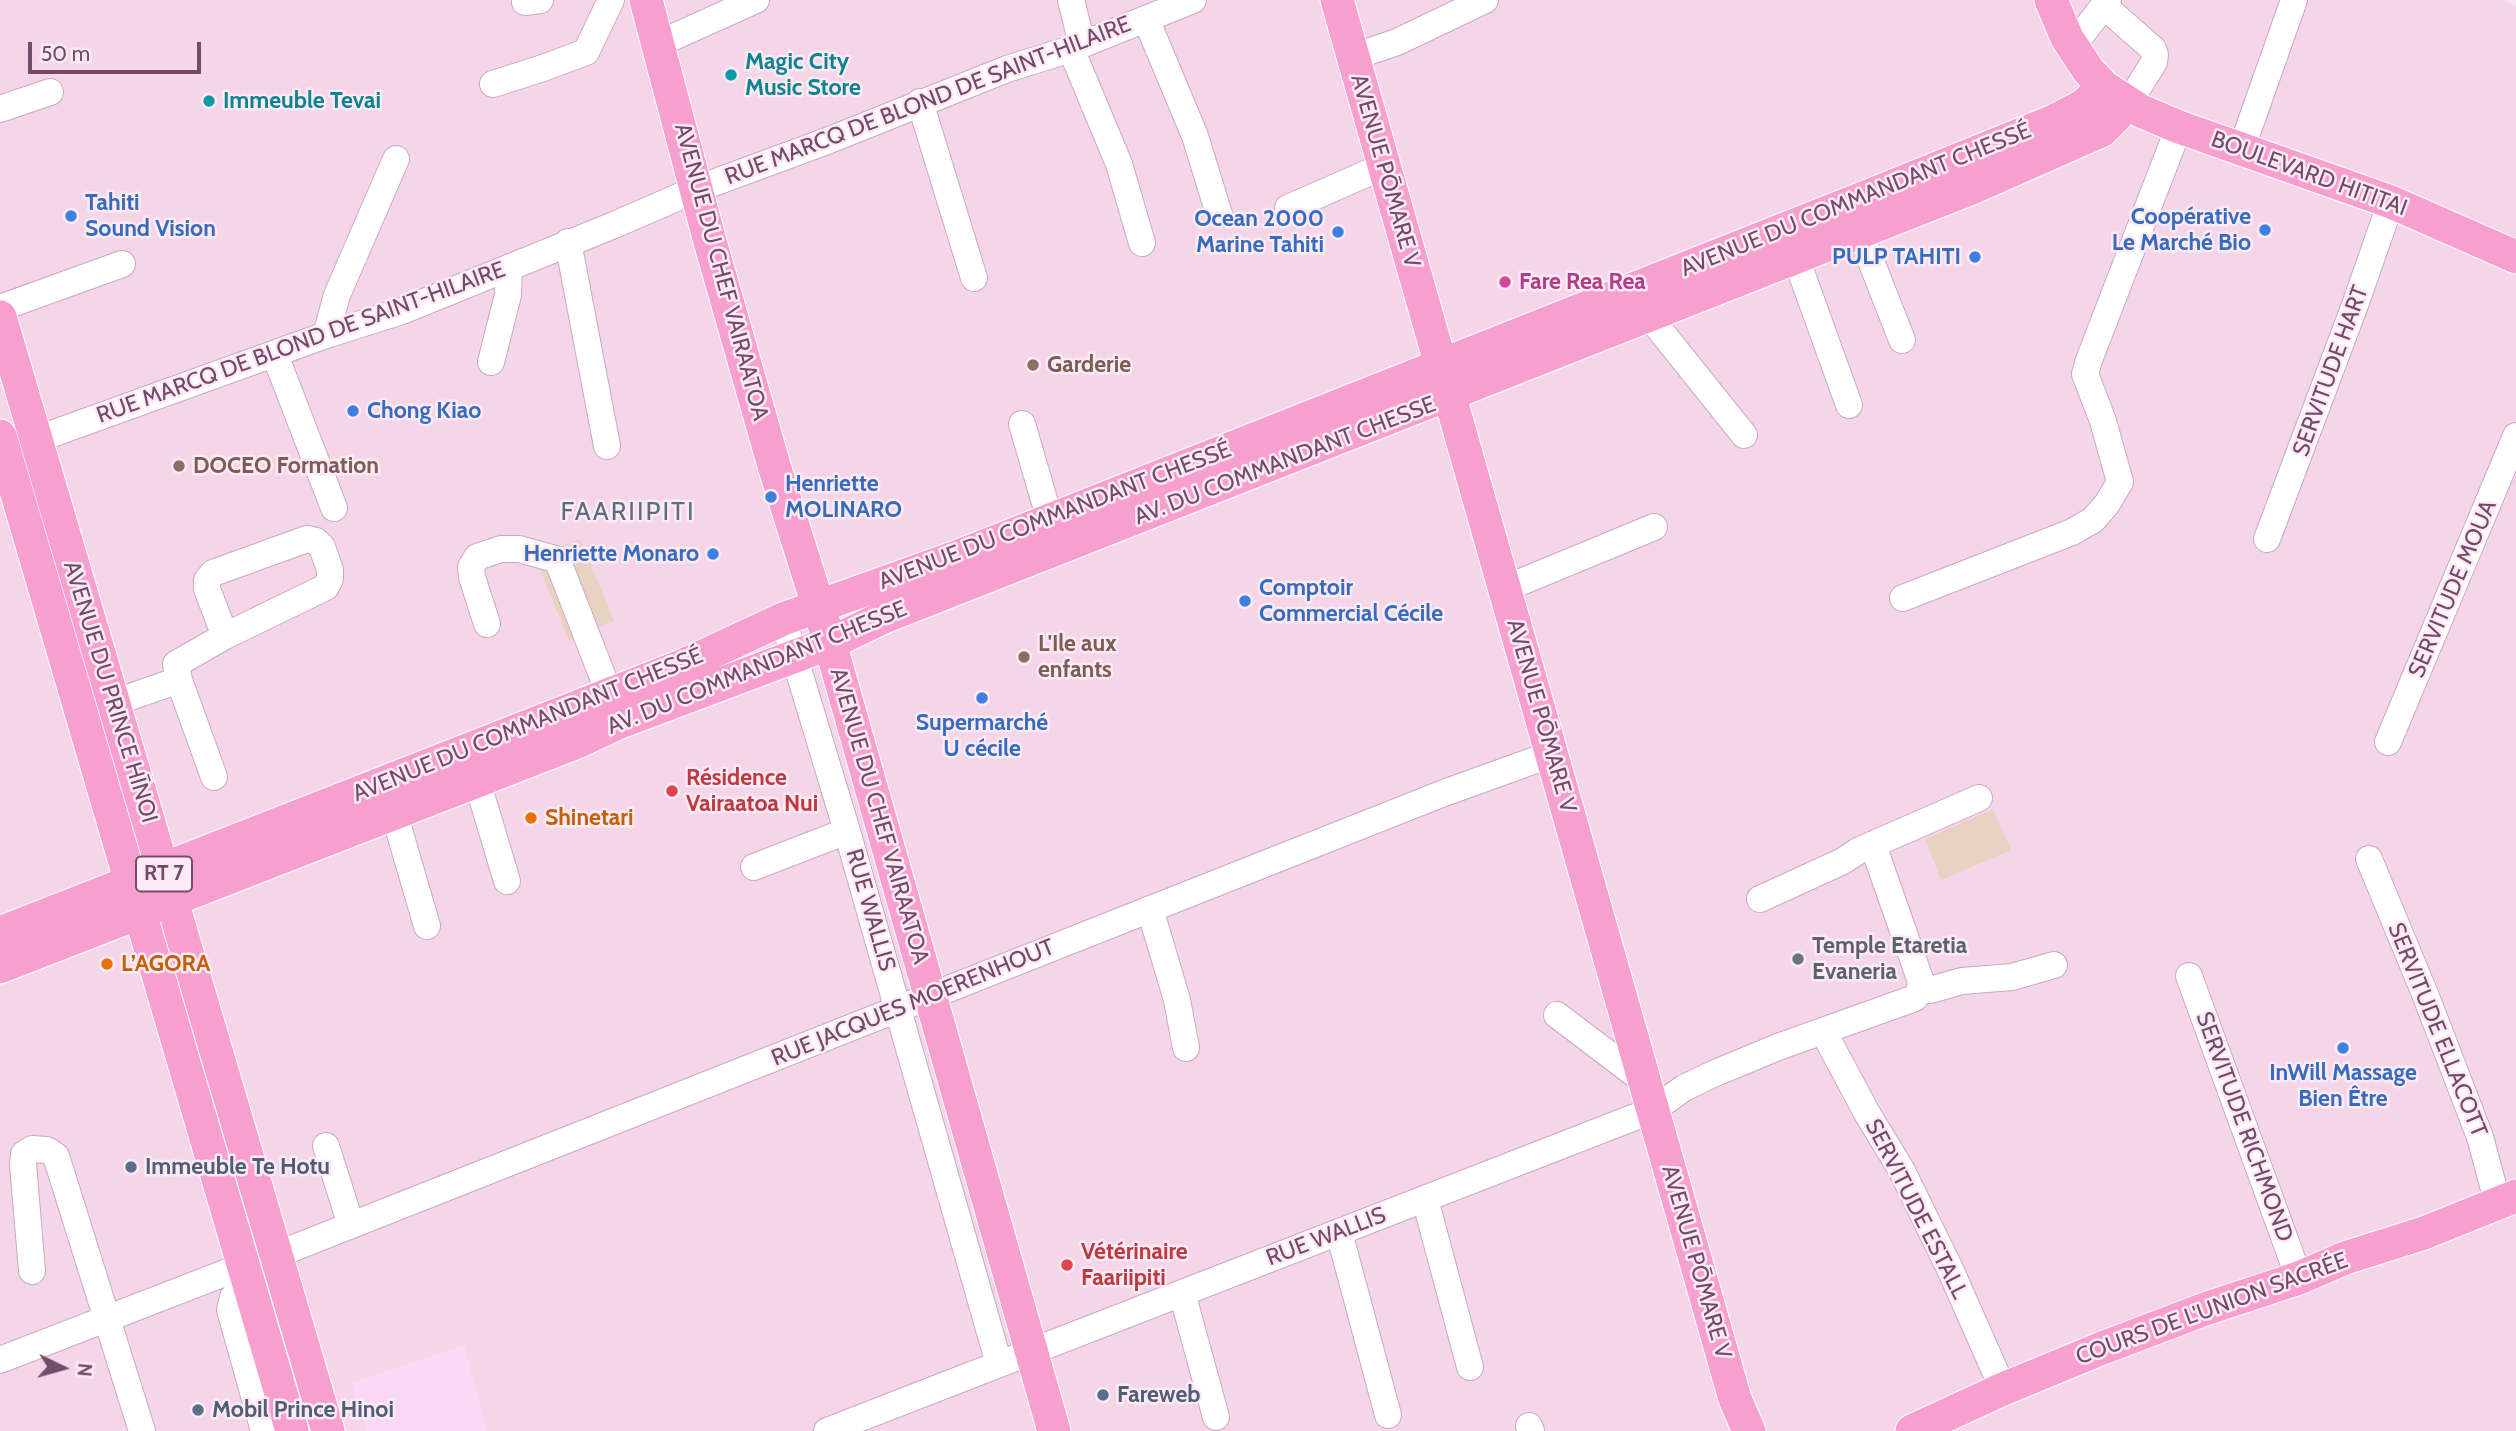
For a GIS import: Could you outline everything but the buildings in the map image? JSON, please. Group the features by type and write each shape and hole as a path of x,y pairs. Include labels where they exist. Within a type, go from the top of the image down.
{"main road":[{"name":"AVENUE DU CHEF VAIRAATOA","path":"646,0 775,469 830,643 1054,1431"},
{"name":"AVENUE PŌMARE V","path":"1337,0 1735,1399 1749,1431"},
{"path":"2051,0 2072,47 2088,70 2116,95"},
{"name":"BOULEVARD HITITAI","path":"2116,95 2179,127 2391,202 2516,257"},
{"name":"AVENUE DU COMMANDANT CHESSÉ","path":"167,885 615,708 684,665 783,619 959,556 1050,520 1265,452 1440,365 1796,258 1972,188 2101,131 2116,95"},
{"name":"AVENUE DU COMMANDANT CHESSÉ","path":"1514,368 2083,106 2116,95"},
{"name":"AVENUE DU PRINCE HĪNOI","path":"0,317 328,1431"},
{"name":"AV. DU COMMANDANT CHESSE","path":"0,967 135,898 167,885 394,813 477,781 615,708 795,656 830,643 1265,452 1449,396 1514,368"},
{"name":"AVENUE DU PRINCE HĪNOI","path":"0,436 5,469 292,1431"},
{"path":"0,933 135,898"},
{"name":"COURS DE L'UNION SACRÉE","path":"1912,1431 2003,1389 2205,1309 2299,1278 2345,1258 2405,1239 2507,1200"}],"street":[{"path":"494,84 586,52 611,0"},
{"path":"658,44 756,0"},
{"path":"1071,0 1077,46 1119,164 1142,243"},
{"name":"RUE MARCQ DE BLOND DE SAINT-HILAIRE","path":"35,440 326,335 402,311 697,189 1193,0"},
{"path":"1353,57 1397,42 1485,0"},
{"path":"2241,150 2294,0"},
{"path":"2072,47 2106,3 2153,49 2154,62 2116,95"},
{"path":"1146,19 1195,136 1219,214"},
{"path":"0,109 50,92"},
{"path":"920,102 974,278"},
{"path":"1903,598 2071,532 2093,520 2107,505 2120,482 2103,421 2085,374 2088,360 2179,127"},
{"path":"326,335 337,295 396,159"},
{"path":"1288,208 1384,166"},
{"name":"SERVITUDE HART","path":"2267,539 2356,305 2391,202"},
{"path":"1860,233 1902,340"},
{"path":"568,242 607,446"},
{"path":"1796,258 1849,405"},
{"path":"0,309 122,264"},
{"path":"491,362 508,295 509,268"},
{"path":"1661,299 1744,435"},
{"path":"275,355 334,508"},
{"path":"1021,424 1050,520"},
{"name":"SERVITUDE MOUA","path":"2388,742 2466,561 2516,436"},
{"name":"SERVITUDE MOUA","path":"2439,661 2516,470"},
{"path":"1504,589 1654,527"},
{"path":"215,777 175,670 176,664 225,636 326,586 330,579 330,569 322,547 316,541 307,539 213,573 207,580 207,589 225,636"},
{"path":"487,624 472,577 471,567 477,557 501,549 527,551 555,559 615,708"},
{"name":"RUE WALLIS","path":"783,619 899,1009 999,1364"},
{"path":"113,703 179,680"},
{"name":"RUE JACQUES MOERENHOUT","path":"276,1255 1444,793 1552,754"},
{"path":"477,781 507,881"},
{"path":"1760,899 1979,798"},
{"path":"394,813 427,926"},
{"path":"754,867 847,831"},
{"path":"1873,845 1920,979 1921,989 1930,990 1962,981 2012,977 2054,965"},
{"name":"SERVITUDE ELLACOTT","path":"2369,859 2507,1200"},
{"path":"1150,909 1177,1000 1186,1048"},
{"name":"SERVITUDE RICHMOND","path":"2189,976 2299,1278"},
{"name":"RUE WALLIS","path":"827,1431 1425,1199 1648,1095 1684,1088 1824,1031 1915,999 1921,989"},
{"path":"1557,1015 1648,1095"},
{"name":"SERVITUDE ESTALL","path":"1824,1031 1868,1115 1901,1169 1950,1269 2003,1389"},
{"path":"326,1146 351,1225"},
{"path":"32,1271 23,1164 24,1154 32,1149 47,1150 56,1156 142,1431"},
{"path":"1425,1199 1470,1367"},
{"path":"1339,1232 1388,1415"},
{"path":"0,1360 108,1319 246,1275"},
{"path":"246,1275 233,1297 230,1310 264,1431"},
{"path":"1182,1293 1216,1417"}],"shaded area":[{"path":"0,0 2504,0 2516,6 2516,1431 0,1431"},
{"path":"580,539 614,621 569,641 535,557"},
{"path":"1993,809 2011,850 1941,880 1925,839"},
{"path":"464,1345 487,1431 366,1431 351,1383"}],"place":[{"name":"Magic City Music Store","path":"731,75"},
{"name":"Immeuble Tevai","path":"209,101"},
{"name":"Tahiti Sound Vision","path":"71,216"},
{"name":"Coopérative Le Marché Bio","path":"2265,230"},
{"name":"Ocean 2000 Marine Tahiti","path":"1338,232"},
{"name":"PULP TAHITI","path":"1975,257"},
{"name":"Fare Rea Rea","path":"1505,282"},
{"name":"Garderie","path":"1033,365"},
{"name":"Chong Kiao","path":"353,411"},
{"name":"DOCEO Formation","path":"179,466"},
{"name":"Henriette MOLINARO","path":"771,497"},
{"name":"Henriette Monaro","path":"713,554"},
{"name":"Comptoir Commercial Cécile","path":"1245,601"},
{"name":"L'Ile aux enfants","path":"1024,657"},
{"name":"Supermarché U cécile","path":"982,698"},
{"name":"Résidence Vairaatoa Nui","path":"672,791"},
{"name":"Shinetari","path":"531,818"},
{"name":"Temple Etaretia Evaneria","path":"1798,959"},
{"name":"L’AGORA","path":"107,964"},
{"name":"InWill Massage Bien Être","path":"2343,1048"},
{"name":"Immeuble Te Hotu","path":"131,1167"},
{"name":"Vétérinaire Faariipiti","path":"1067,1265"},
{"name":"Fareweb","path":"1103,1395"},
{"name":"Mobil Prince Hinoi","path":"198,1410"}],"district":[{"name":"FAARIIPITI","path":"628,512"}]}
